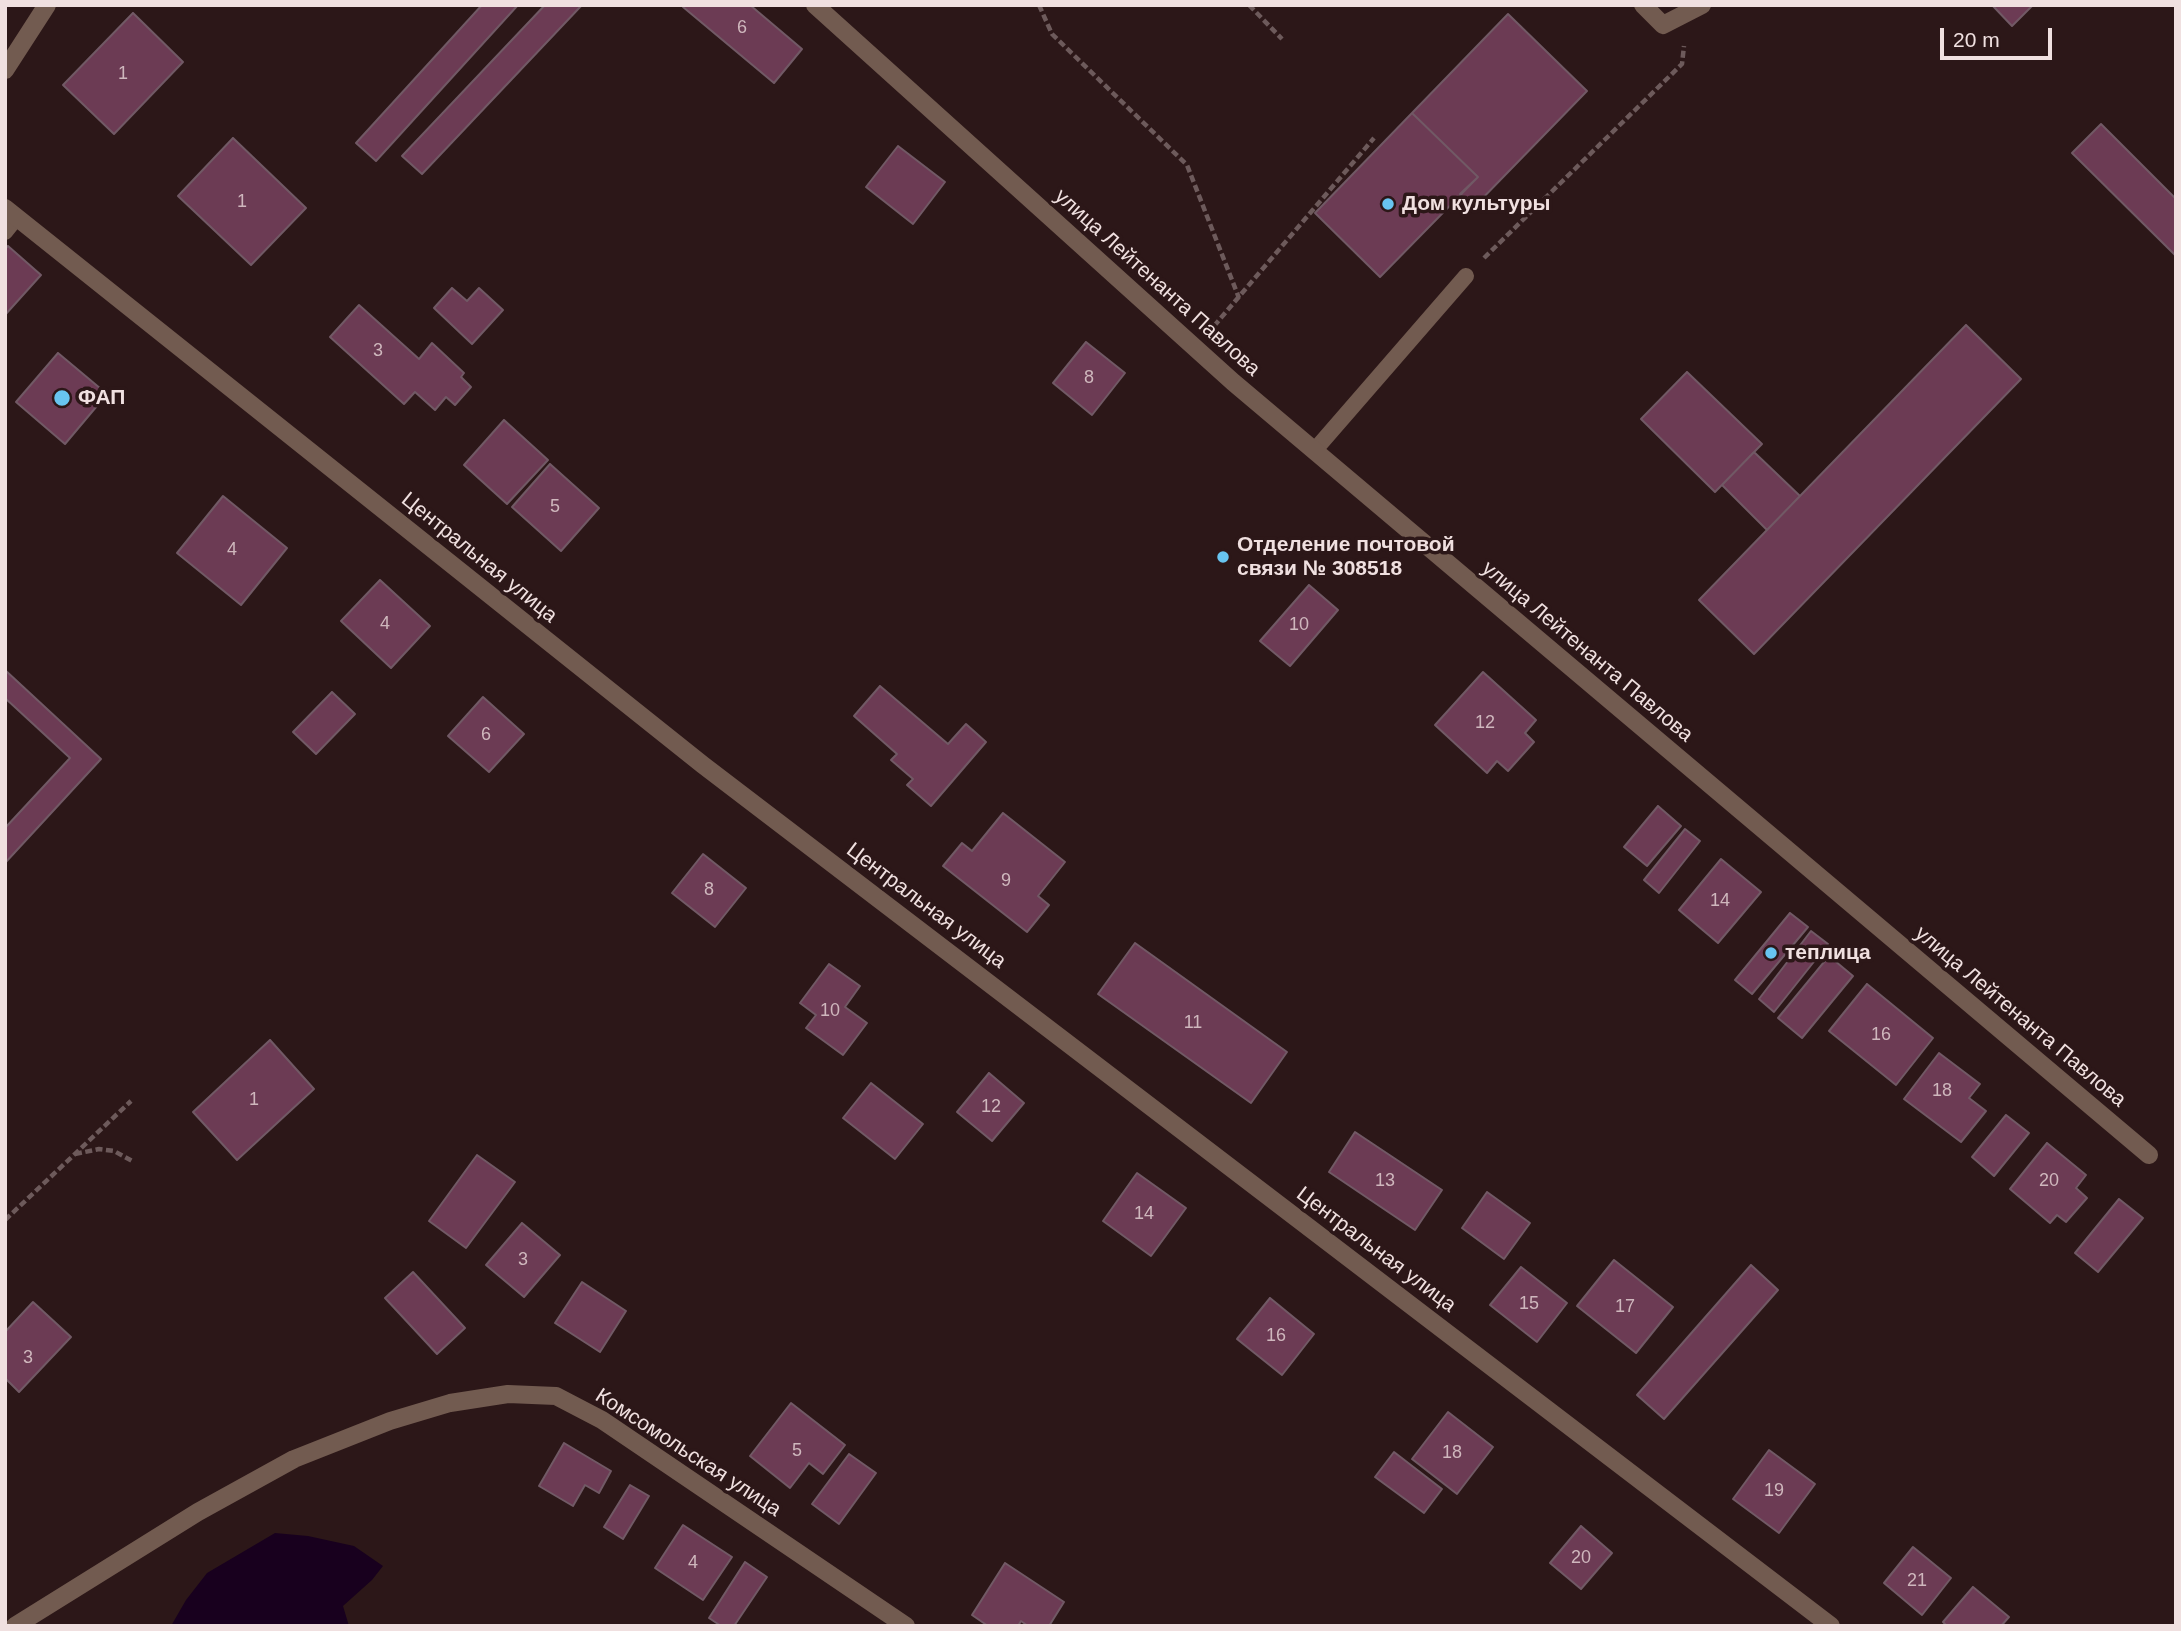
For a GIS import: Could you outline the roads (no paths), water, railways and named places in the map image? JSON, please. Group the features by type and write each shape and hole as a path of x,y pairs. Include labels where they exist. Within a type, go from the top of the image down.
{"street":[{"path":"5,70 47,5"},
{"name":"улица Лейтенанта Павлова","path":"816,5 1195,348 1314,451 2149,1155"},
{"path":"1643,5 1663,25 1694,9"},
{"name":"Центральная улица","path":"11,212 703,765 1830,1626"},
{"name":"Комсомольская улица","path":"15,1626 198,1513 294,1459 390,1421 450,1403 508,1394 556,1396 602,1420 906,1626"}],"lane":[{"path":"5,232 11,212"},
{"path":"1314,451 1466,276"}],"place":[{"name":"Дом культуры","path":"1388,204"},
{"name":"ФАП","path":"62,398"},
{"name":"Отделение почтовой связи № 308518","path":"1223,557"},
{"name":"теплица","path":"1771,953"}]}
